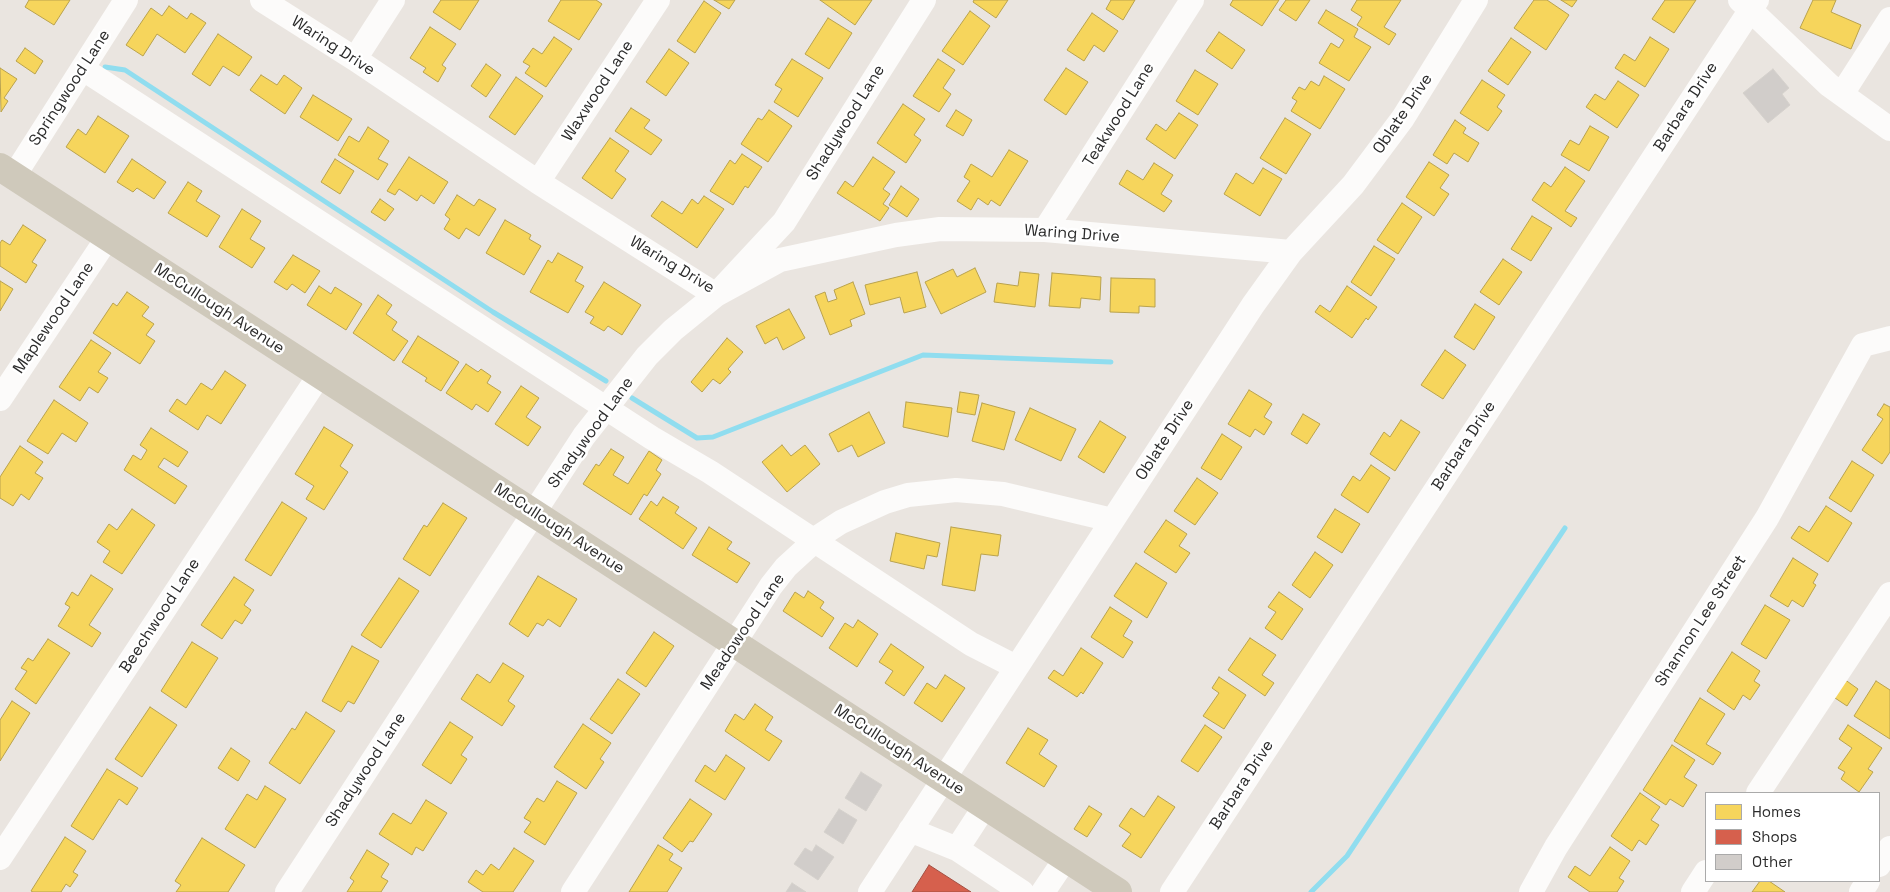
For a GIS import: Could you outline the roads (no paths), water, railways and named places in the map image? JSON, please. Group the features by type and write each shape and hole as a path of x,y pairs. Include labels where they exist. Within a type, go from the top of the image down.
{"main road":[{"name":"McCullough Avenue","path":"7,171 1118,892"}],"street":[{"name":"Springwood Lane","path":"7,171 83,68 126,0"},
{"name":"Waring Drive","path":"262,0 355,59 538,182 716,295 780,260 896,235 940,229 1045,230 1291,252"},
{"path":"355,59 393,0"},
{"name":"Waxwood Lane","path":"538,182 658,0"},
{"name":"Shadywood Lane","path":"287,892 584,436 647,356 673,330 716,295 784,222 924,0"},
{"name":"Teakwood Lane","path":"1045,230 1192,0"},
{"name":"Oblate Drive","path":"870,892 1253,305 1291,252 1353,185 1403,118 1476,0"},
{"path":"1749,3 1829,85 1890,129"},
{"name":"Barbara Drive","path":"1172,892 1749,3"},
{"path":"1842,94 1890,19"},
{"path":"83,68 606,408 710,472 971,644 1016,668"},
{"name":"Maplewood Lane","path":"0,399 108,237"},
{"name":"Shannon Lee Street","path":"1531,892 1556,847 1767,518 1863,345 1890,338"},
{"name":"Beechwood Lane","path":"0,858 320,374"},
{"name":"Meadowood Lane","path":"573,892 771,586 786,568 814,542 841,522 863,510 900,497 932,491 980,490 1112,520"},
{"path":"1759,792 1890,594"},
{"path":"956,848 985,806"},
{"path":"910,830 956,848 1022,892"},
{"path":"1880,863 1890,848"},
{"path":"1043,892 1066,858"},
{"path":"1693,892 1705,874"}],"waterway":[{"path":"105,67 125,70 493,312 606,381"},
{"path":"632,398 697,438 713,437 923,355 1111,362"},
{"path":"1311,892 1347,856 1565,528"}]}
